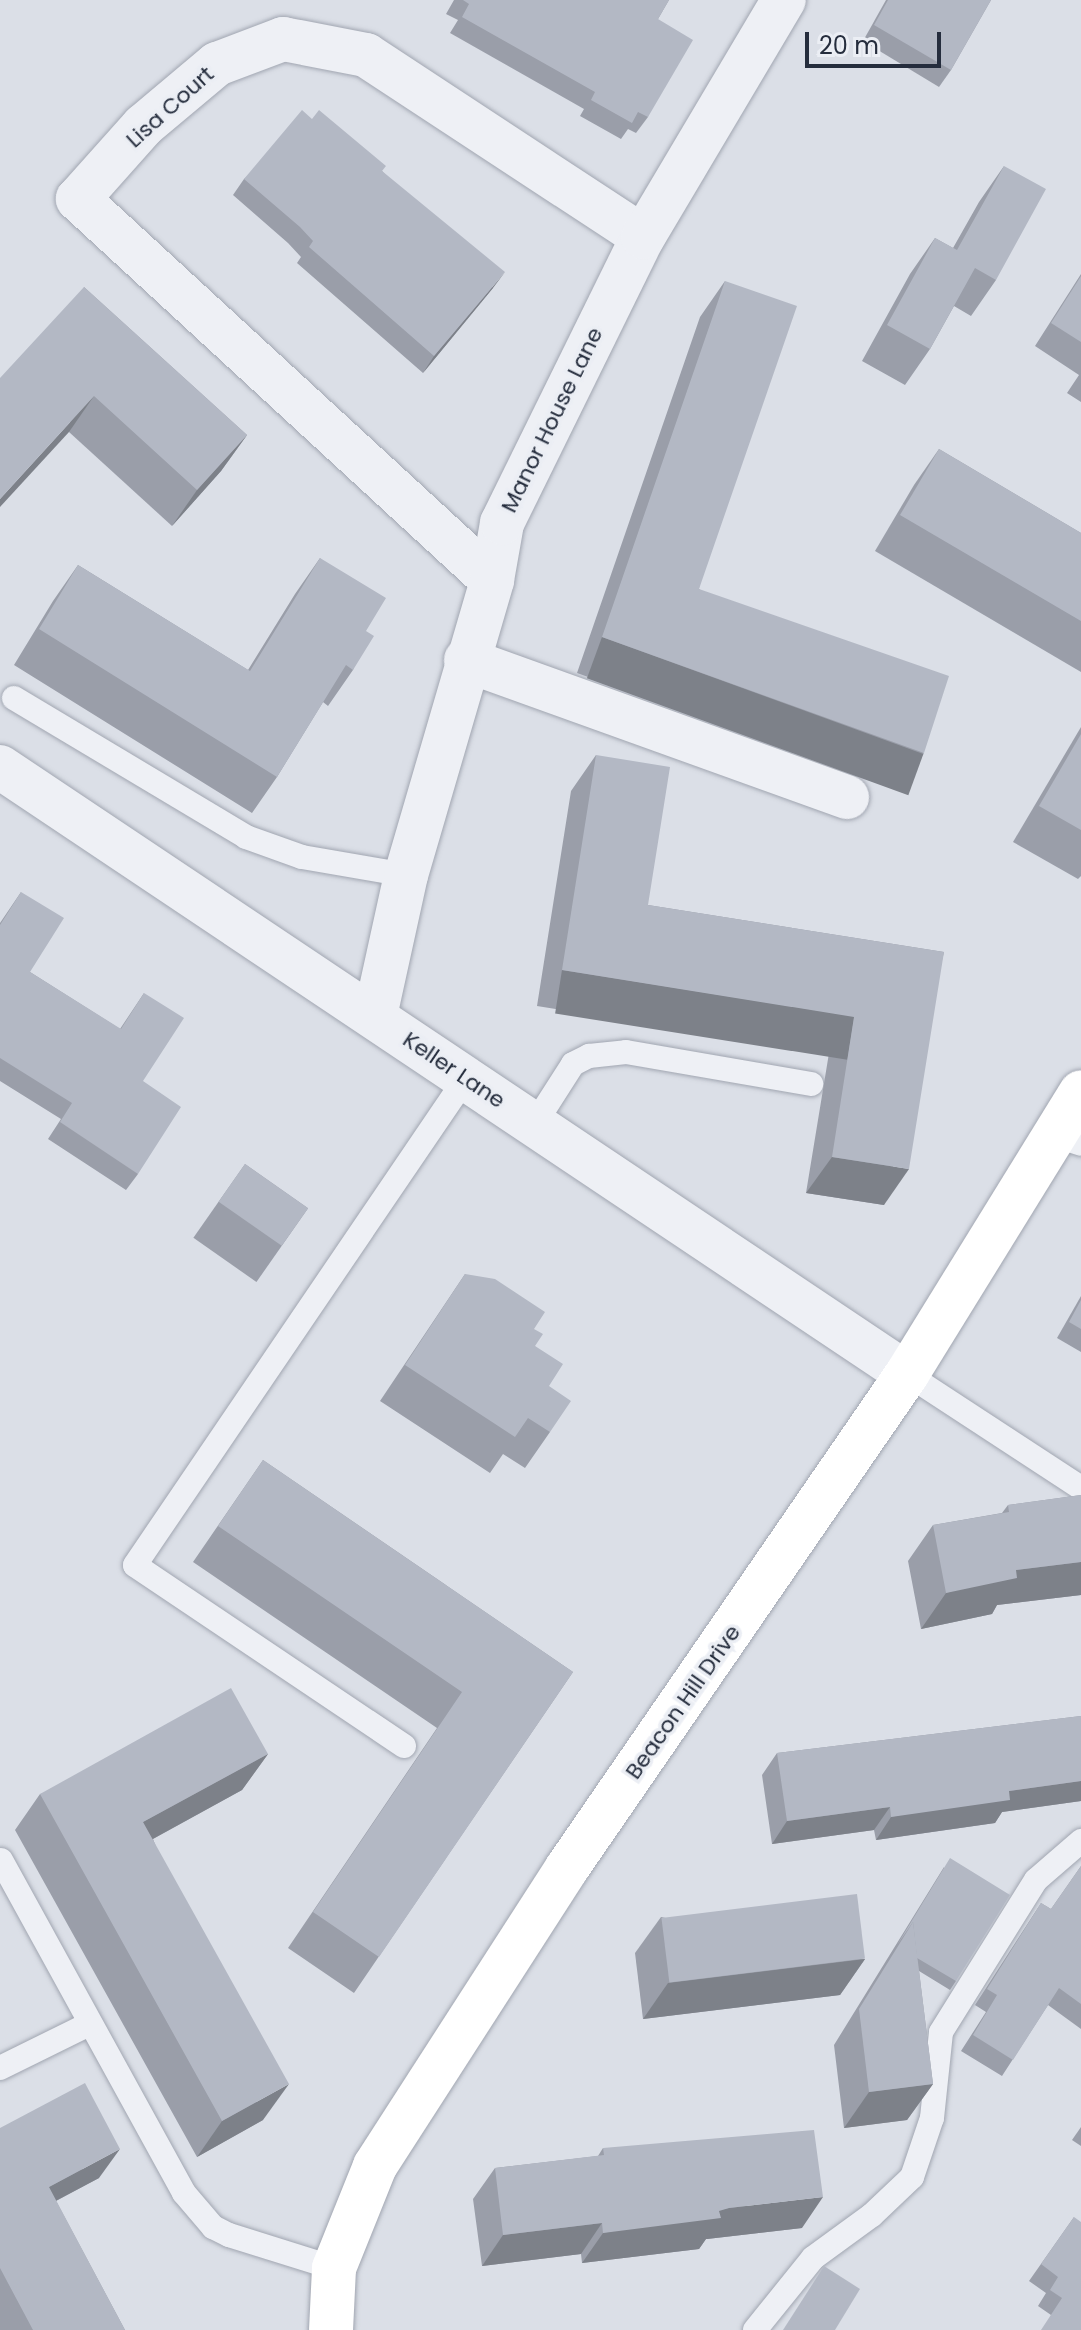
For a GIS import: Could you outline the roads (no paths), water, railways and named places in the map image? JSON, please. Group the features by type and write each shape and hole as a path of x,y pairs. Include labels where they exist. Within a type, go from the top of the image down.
{"street":[{"name":"Manor House Lane","path":"375,1016 406,875 466,660 492,580 502,523 643,237 784,0"},
{"name":"Lisa Court","path":"492,580 78,199 143,126 217,64 283,39 366,55 643,237"},
{"path":"466,660 847,797"},
{"name":"Keller Lane","path":"0,767 907,1374"},
{"name":"Beacon Hill Drive","path":"331,2330 334,2268 375,2166 567,1868 1068,1140 1081,1092"}],"lane":[{"path":"14,698 246,837 302,857 406,875"},
{"path":"534,1125 573,1064 589,1056 626,1052 811,1084"},
{"path":"404,1746 135,1565 465,1079"},
{"path":"907,1374 1081,1488"},
{"path":"755,2330 813,2258 872,2215 912,2177 932,2118 941,2032 1036,1880 1081,1841"},
{"path":"1,1860 184,2193 213,2227 268,2251 334,2268"},
{"path":"0,2068 89,2024"}]}
